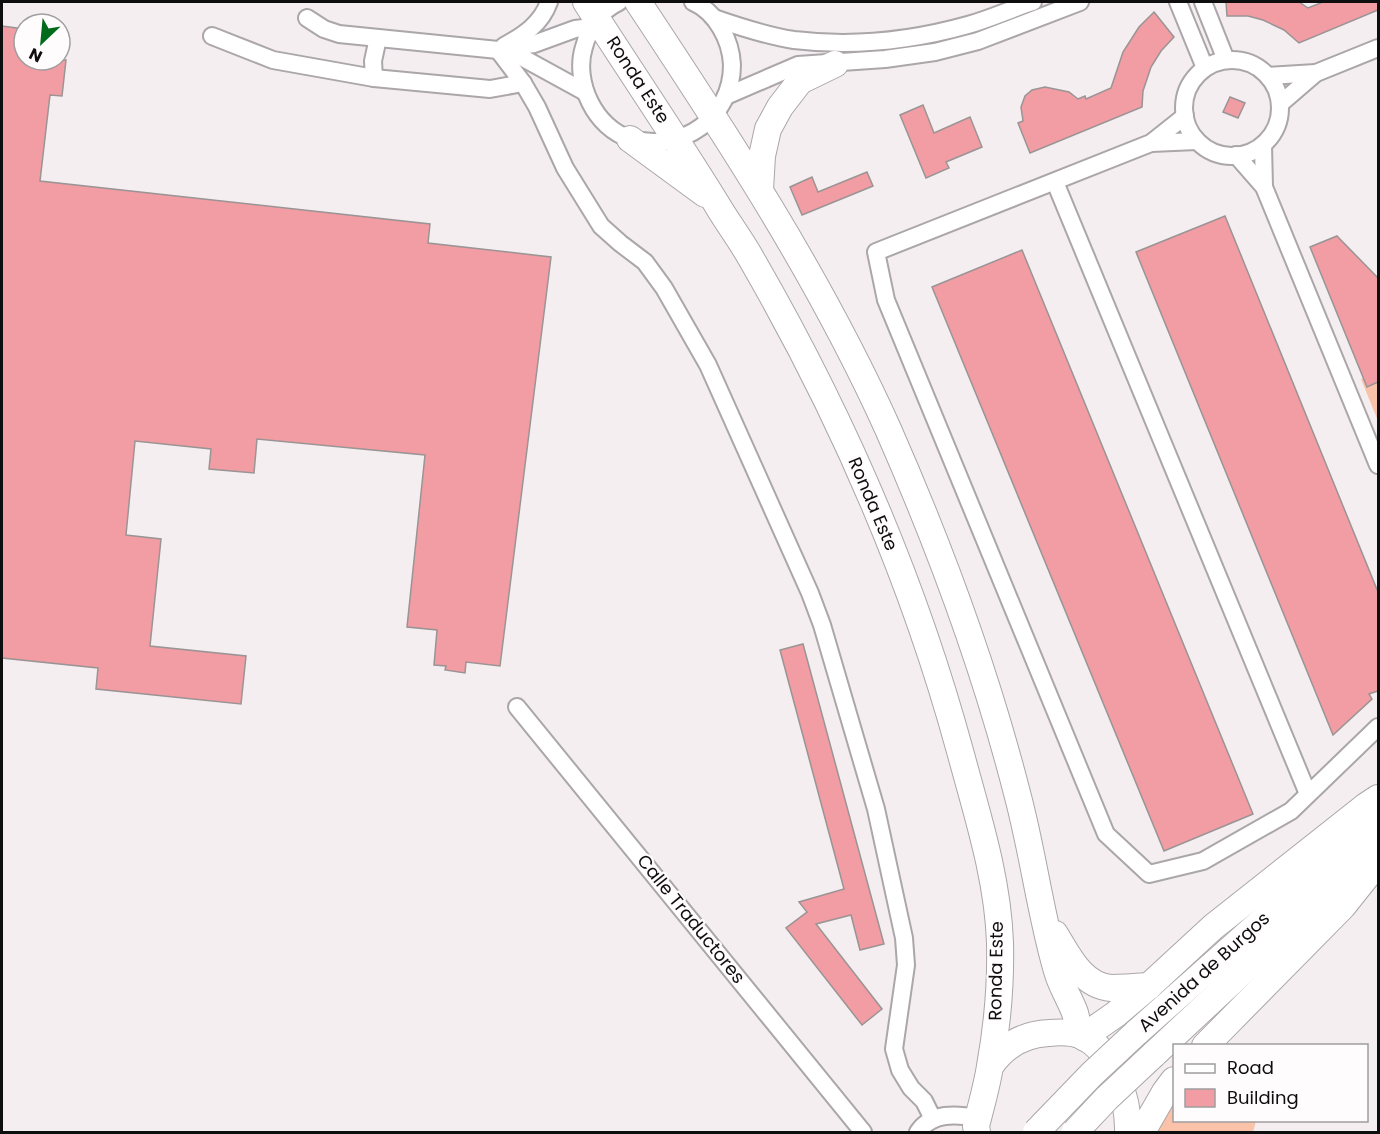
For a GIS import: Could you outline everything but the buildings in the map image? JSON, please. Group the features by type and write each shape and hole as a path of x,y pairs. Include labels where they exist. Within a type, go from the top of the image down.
{"highway":[{"path":"638,2 720,107 760,189 843,338 886,426 930,529 977,657 1018,796 1058,974 1083,1037 1102,1052 1117,1076 1129,1122 1128,1132"},
{"name":"Ronda Este","path":"592,16 677,140 752,259 841,429 906,583 944,694 978,817 997,913 1000,944 998,992 990,1065 976,1127"},
{"path":"760,189 762,156 768,129 780,107 800,81 835,64"},
{"path":"630,139 715,202"},
{"path":"1083,1037 1116,1014 1213,927 1375,804"},
{"name":"Avenida de Burgos","path":"1036,1132 1092,1074 1375,804"},
{"name":"Avenida de Burgos","path":"1075,1132 1107,1098 1378,845"},
{"path":"1208,1044 1343,906 1378,862"},
{"path":"1043,915 1078,970 1091,982 1108,988 1149,986"},
{"name":"Ronda Este","path":"990,1065 1005,1048 1020,1039 1039,1033 1059,1032 1083,1037"},
{"path":"1143,1132 1173,1081"}],"street":[{"path":"498,50 529,30 544,15 549,2"},
{"path":"498,50 534,44 575,29 592,16 620,2"},
{"path":"693,2 714,18 766,34 794,40 841,42 889,41 925,36 970,25 1033,2"},
{"path":"592,16 582,53 581,73 585,92 592,107 603,121 630,139 655,142 677,140 693,133 720,107 798,65 835,64 915,55 978,42 1080,2"},
{"path":"1178,2 1205,68"},
{"path":"1203,2 1226,60"},
{"path":"307,18 324,29 339,34 498,50 523,58 585,92"},
{"path":"714,18 729,44 732,62 731,80 720,107"},
{"path":"212,36 273,60 374,78 490,89 523,83"},
{"path":"374,78 373,61 378,38"},
{"path":"1268,76 1316,73 1378,48"},
{"path":"498,50 523,83 537,107 565,168 601,226 645,262 664,288 708,365 810,592 822,625 876,809 904,938 906,965 894,1049 900,1070 910,1088 924,1101 933,1119"},
{"path":"1226,60 1242,61 1256,66 1268,76 1276,89 1280,104 1276,126 1263,145 1250,152 1236,155 1222,155 1209,150 1197,141 1189,129 1185,116 1185,100 1189,86 1205,68 1226,60"},
{"path":"1280,104 1316,73"},
{"path":"1185,116 1151,143 876,252 886,300 1106,834 1149,874 1203,861 1291,811 1378,727"},
{"path":"1151,143 1197,141"},
{"path":"1263,145 1264,187"},
{"path":"1236,155 1264,187 1378,465"},
{"path":"1055,182 1308,794"},
{"name":"Calle Traductores","path":"517,707 863,1132"},
{"path":"1343,906 1378,873"},
{"path":"918,1132 922,1126 933,1119 959,1115 976,1127"}],"shaded area":[{"path":"1378,372 1378,421 1361,379"},
{"path":"1173,1100 1173,1122 1256,1122 1253,1132 1152,1132"}]}
